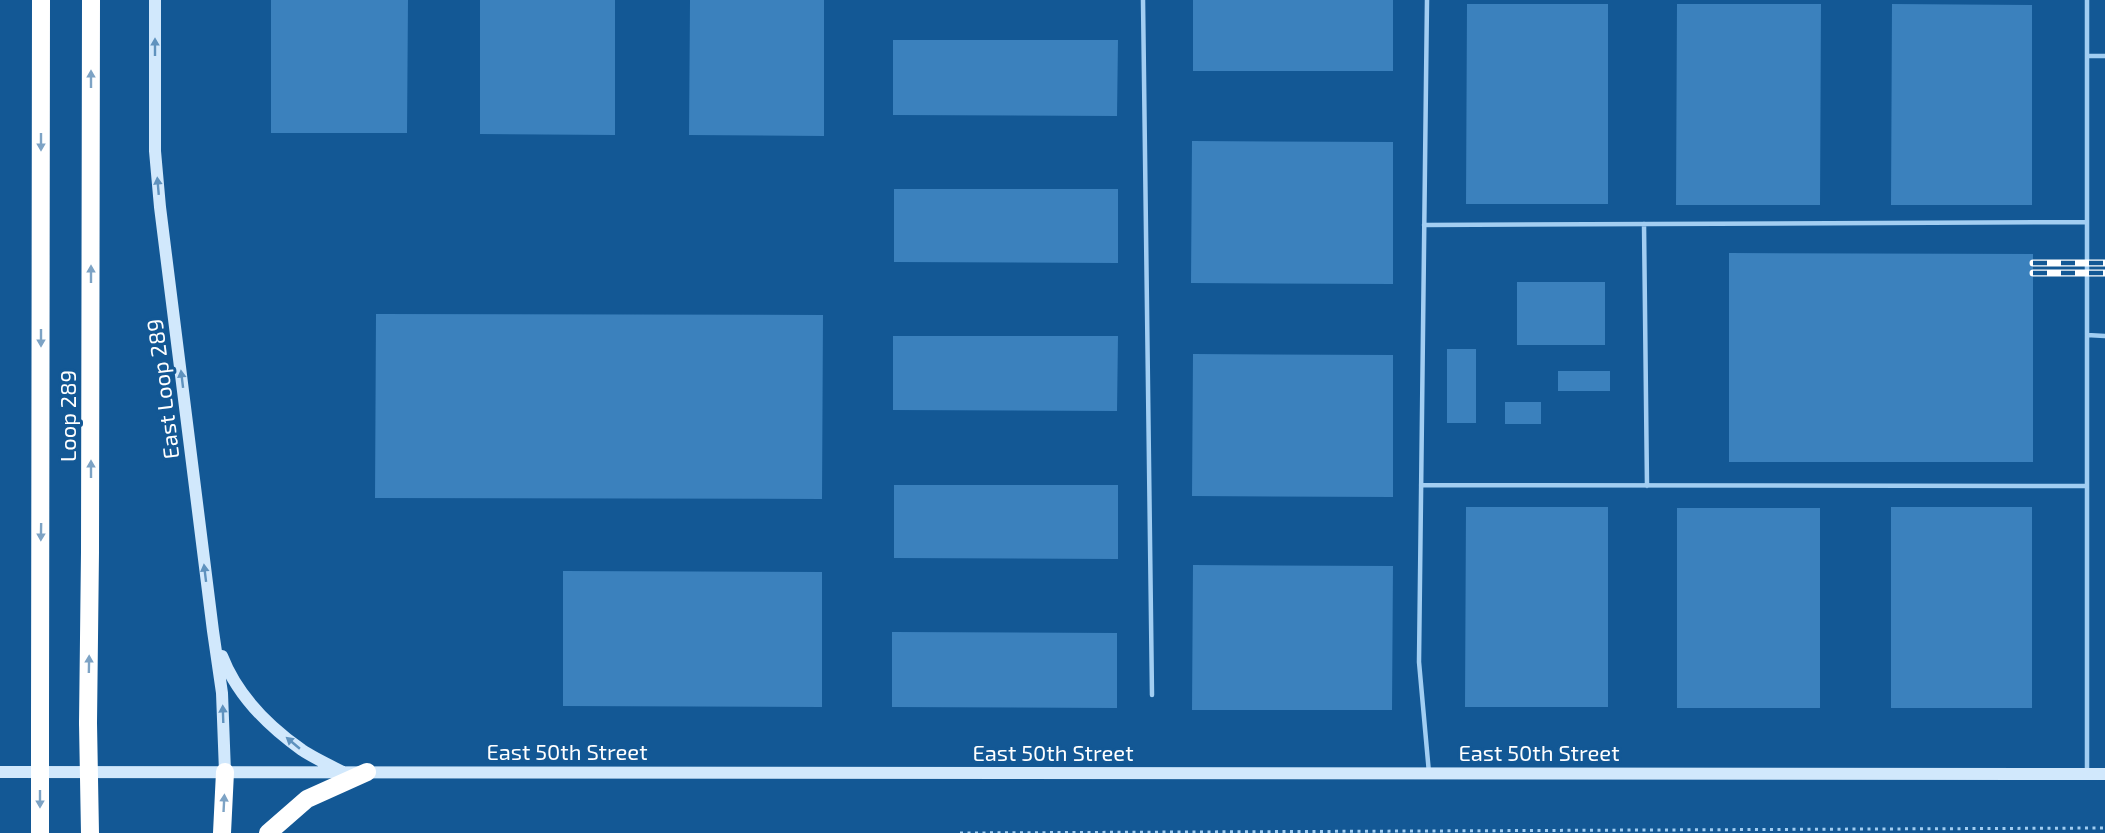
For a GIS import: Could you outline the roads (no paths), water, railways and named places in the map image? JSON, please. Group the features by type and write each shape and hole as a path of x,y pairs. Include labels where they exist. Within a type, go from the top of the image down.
{"highway":[{"name":"Loop 289","path":"40,833 41,0"},
{"name":"Loop 289","path":"90,833 88,723 91,0"},
{"path":"222,833 225,772"},
{"path":"268,833 307,799 367,772"}],"main road":[{"name":"East Loop 289","path":"155,0 155,151 159,196 222,693 225,772"},
{"path":"213,631 230,676 248,703 302,750 344,772"},
{"name":"East 50th Street","path":"0,772 2105,774"}],"lane":[{"path":"1143,0 1152,695"},
{"path":"1427,0 1419,662 1429,773"},
{"path":"2087,0 2087,774"},
{"path":"2087,56 2105,56"},
{"path":"1424,225 2086,222"},
{"path":"1644,224 1647,486"},
{"path":"2087,335 2105,336"},
{"path":"1421,485 2087,486"}],"railway":[{"path":"2033,263 2105,263"},
{"path":"2033,273 2105,273"}]}
